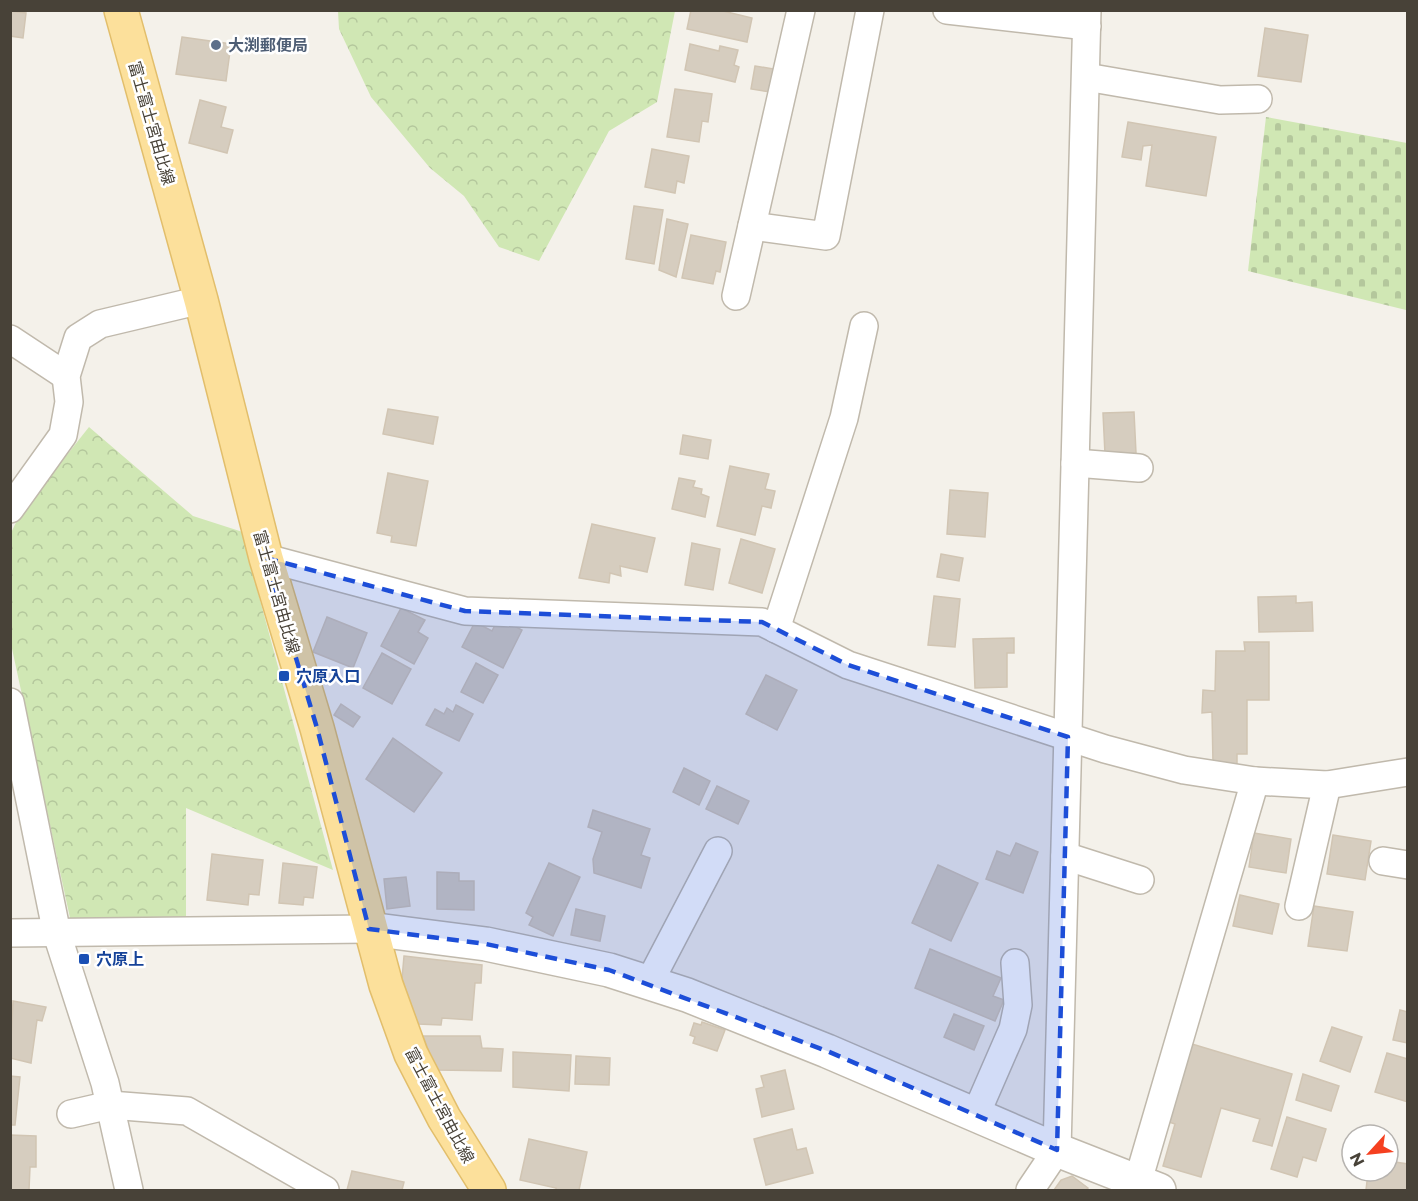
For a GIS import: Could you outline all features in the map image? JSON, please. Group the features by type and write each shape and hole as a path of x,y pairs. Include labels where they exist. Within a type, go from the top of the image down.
{"main road":[{"name":"富士富士宮由比線","path":"121,10 201,300 266,558 317,728 369,929 411,1054 444,1118 489,1191"}],"street":[{"path":"736,296 801,10"},
{"path":"752,226 826,236 870,10"},
{"path":"947,10 1087,18 1057,1150 1030,1191"},
{"path":"1086,77 1220,100 1258,99"},
{"path":"10,509 63,435 69,402 66,376 78,338 100,324 201,300"},
{"path":"776,629 844,418 864,326"},
{"path":"10,339 66,376"},
{"path":"1075,463 1139,468"},
{"path":"266,558 465,611 762,622 848,665 1068,737 1184,770 1255,781 1327,785 1407,772"},
{"path":"10,702 57,934 110,1106 129,1191"},
{"path":"10,933 369,929 486,944 609,970 827,1051 1057,1150 1148,1186 1255,781"},
{"path":"1299,906 1327,785"},
{"path":"649,983 718,851"},
{"path":"1065,856 1140,880"},
{"path":"976,1114 1013,1029 1018,1005 1015,963"},
{"path":"71,1114 110,1106 187,1111 325,1191"}],"highlighted area":[{"path":"266,558 465,611 762,622 848,665 1068,737 1057,1150 827,1051 609,970 486,944 369,929 317,728"}],"green space":[{"path":"338,10 675,11 657,102 609,131 539,261 499,247 464,196 430,168 371,97 339,29"},
{"path":"1266,117 1407,143 1406,310 1248,271"},
{"path":"89,427 193,516 252,535 257,589 333,870 186,808 186,922 70,918 11,644 10,535 20,514"}],"building":[{"path":"691,10 719,10 752,18 747,42 687,29"},
{"path":"10,11 26,13 23,38 10,36"},
{"path":"1265,28 1308,35 1301,82 1258,76"},
{"path":"182,37 231,44 226,81 176,74"},
{"path":"690,44 719,51 720,46 738,50 734,65 739,67 735,82 685,70"},
{"path":"755,66 774,69 770,92 751,89"},
{"path":"675,89 712,94 708,122 702,121 699,142 667,137"},
{"path":"200,100 226,107 221,127 233,130 227,153 189,143"},
{"path":"1128,122 1216,137 1206,196 1146,186 1152,145 1143,146 1141,160 1122,157"},
{"path":"652,149 689,156 684,183 677,181 675,193 645,187"},
{"path":"634,206 663,210 654,264 626,259"},
{"path":"667,219 688,224 676,277 659,270"},
{"path":"691,235 726,242 720,272 716,271 713,284 682,278"},
{"path":"388,409 438,417 433,444 383,434"},
{"path":"1134,412 1136,453 1105,454 1103,413"},
{"path":"683,435 711,440 708,459 680,454"},
{"path":"730,466 769,474 765,489 775,491 771,508 762,506 755,535 717,526"},
{"path":"388,473 428,481 416,546 391,542 392,536 377,533"},
{"path":"679,478 695,481 693,487 702,489 701,494 709,497 705,517 672,509"},
{"path":"950,490 988,493 985,537 947,534"},
{"path":"592,524 655,538 647,572 620,566 621,576 610,573 609,583 579,578"},
{"path":"741,539 775,549 762,593 729,583"},
{"path":"692,543 720,549 713,590 685,585"},
{"path":"941,554 963,558 959,581 937,577"},
{"path":"934,596 960,599 955,647 928,645"},
{"path":"1296,596 1296,603 1312,602 1313,631 1259,632 1258,597"},
{"path":"401,608 425,620 418,632 428,638 414,664 381,646"},
{"path":"327,617 367,633 353,668 313,652"},
{"path":"497,621 505,621 522,630 503,668 462,647 475,622 492,631"},
{"path":"1014,638 1014,653 1007,653 1007,687 975,688 973,639"},
{"path":"1244,642 1269,642 1269,700 1247,700 1247,754 1237,754 1237,764 1213,764 1212,712 1202,713 1203,690 1215,691 1216,651 1245,651"},
{"path":"382,653 411,669 392,704 363,688"},
{"path":"476,663 498,675 483,703 461,692"},
{"path":"766,675 797,690 777,730 746,714"},
{"path":"341,704 360,717 353,727 334,715"},
{"path":"456,705 473,714 459,741 426,725 435,709 444,714 447,708 453,712"},
{"path":"393,738 442,773 414,812 366,779"},
{"path":"684,768 710,781 699,805 673,792"},
{"path":"717,786 749,801 738,824 706,809"},
{"path":"593,810 650,829 641,855 650,858 641,888 594,873 593,859 602,832 588,827"},
{"path":"1254,833 1291,839 1286,873 1249,867"},
{"path":"1333,835 1371,841 1365,880 1327,874"},
{"path":"1016,843 1038,852 1023,893 986,879 997,851 1010,856"},
{"path":"212,854 263,860 259,895 249,894 248,905 207,900"},
{"path":"283,863 317,867 313,898 304,897 303,905 279,903"},
{"path":"549,863 580,877 553,936 529,925 533,917 526,913"},
{"path":"938,865 978,883 951,941 912,923"},
{"path":"437,872 459,873 459,881 474,881 474,910 437,909"},
{"path":"406,877 410,906 387,909 384,879"},
{"path":"1240,895 1279,904 1272,934 1233,926"},
{"path":"1314,906 1353,912 1347,951 1308,946"},
{"path":"576,909 605,916 600,941 571,935"},
{"path":"930,949 1001,978 993,996 1004,1000 995,1021 915,988"},
{"path":"404,956 482,965 481,983 475,983 472,1020 442,1018 441,1025 418,1024 402,979"},
{"path":"13,1001 46,1007 42,1021 37,1020 31,1063 10,1058"},
{"path":"1400,1010 1408,1012 1408,1043 1393,1040"},
{"path":"954,1014 984,1026 974,1050 944,1037"},
{"path":"702,1022 725,1030 717,1051 693,1043 695,1037 690,1035 694,1023 701,1025"},
{"path":"1332,1027 1362,1037 1350,1072 1320,1061"},
{"path":"423,1036 480,1036 482,1048 503,1049 501,1071 436,1070"},
{"path":"1192,1044 1292,1074 1272,1146 1253,1141 1260,1119 1221,1108 1201,1177 1163,1166 1175,1124 1169,1122"},
{"path":"513,1052 571,1055 569,1091 513,1087"},
{"path":"1387,1053 1408,1059 1408,1102 1375,1092"},
{"path":"576,1056 610,1058 609,1085 575,1084"},
{"path":"785,1070 794,1109 762,1117 756,1089 764,1087 761,1076"},
{"path":"1303,1074 1339,1086 1331,1111 1296,1100"},
{"path":"10,1076 20,1077 15,1125 10,1125"},
{"path":"1287,1117 1326,1129 1316,1161 1303,1157 1297,1177 1271,1169"},
{"path":"792,1129 797,1150 806,1148 813,1173 766,1185 754,1139"},
{"path":"10,1135 36,1136 36,1167 30,1167 29,1190 10,1190"},
{"path":"529,1139 587,1152 579,1190 556,1190 556,1188 520,1180"},
{"path":"1400,1163 1408,1164 1408,1190 1366,1190 1367,1183 1400,1183"},
{"path":"352,1171 404,1182 402,1190 347,1190"},
{"path":"1072,1176 1088,1188 1086,1190 1054,1190 1061,1180"}],"place":[{"name":"大渕郵便局","path":"216,45"},
{"name":"穴原入口","path":"284,676"},
{"name":"穴原上","path":"84,959"}]}
